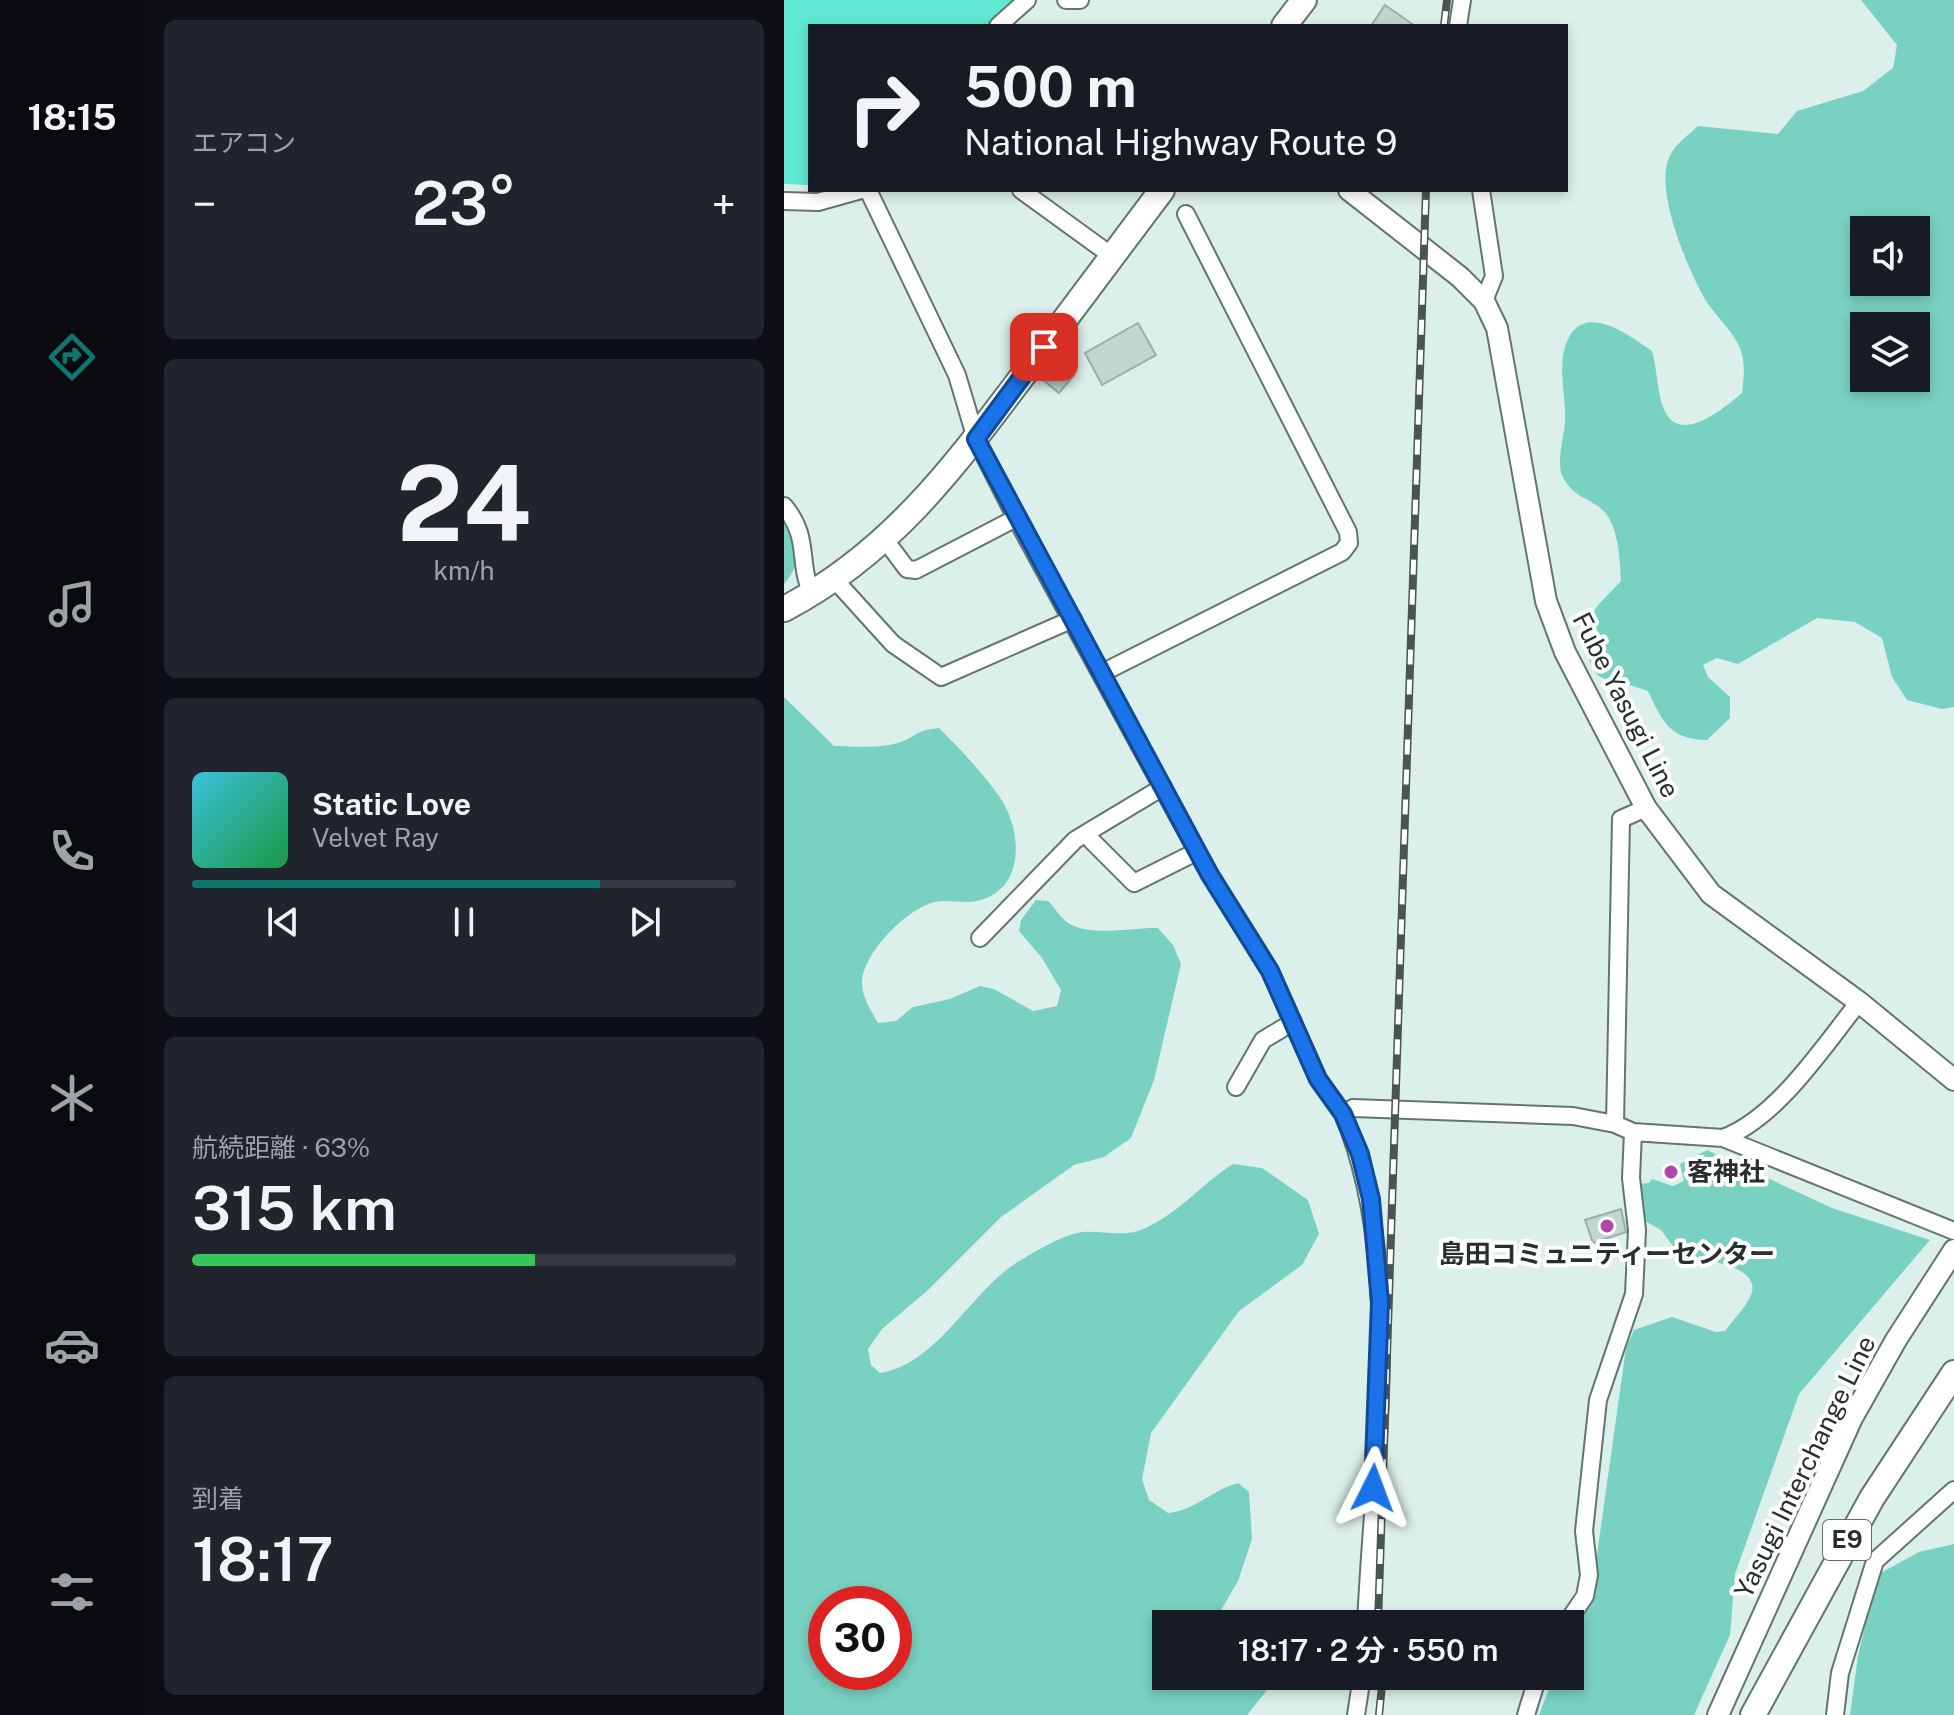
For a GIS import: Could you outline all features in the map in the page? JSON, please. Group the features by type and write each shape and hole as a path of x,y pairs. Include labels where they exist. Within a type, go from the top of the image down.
{"highway":[{"path":"1286,24 1304,0"},
{"path":"784,609 835,580 886,541 976,439 1160,192"},
{"name":"E9","path":"1753,1715 1872,1498 1954,1373"}],"main road":[{"name":"Fube Yasugi Line","path":"1352,192 1460,277 1484,301 1497,328 1546,601 1565,652 1646,808 1711,894 1859,1002 1954,1080"},
{"name":"Yasugi Interchange Line","path":"1718,1715 1852,1418 1896,1340 1954,1250"}],"street":[{"path":"1000,24 1027,0"},
{"path":"1066,0 1080,0"},
{"path":"1458,24 1462,0"},
{"path":"784,201 818,202 854,192"},
{"path":"869,192 957,375 976,439 1016,518 1210,875 1270,971 1318,1079 1343,1114 1360,1154 1371,1199 1380,1302 1367,1610"},
{"path":"1024,192 1112,256"},
{"path":"1481,192 1494,276 1484,301"},
{"path":"1102,673 1342,552 1349,543 1348,532 1186,214"},
{"path":"784,506 800,530 805,580 812,594"},
{"path":"886,541 907,569 913,571 1016,518"},
{"path":"835,580 893,644 943,678 1073,619"},
{"path":"980,938 1084,834 1163,787"},
{"path":"1615,1124 1621,819 1646,808"},
{"path":"1084,834 1130,882 1192,854"},
{"path":"1723,1138 1742,1130 1766,1113 1859,1002"},
{"path":"1236,1087 1263,1040 1293,1022"},
{"path":"1343,1114 1353,1108 1573,1116 1615,1124 1633,1132 1723,1138 1954,1231"},
{"path":"1576,1610 1585,1596 1589,1575 1584,1531 1598,1400 1634,1294 1637,1230 1631,1178 1633,1132"},
{"path":"1835,1715 1840,1673 1875,1561 1954,1490"},
{"path":"1356,1715 1360,1690"},
{"path":"1526,1715 1534,1690"}],"shaded area":[{"path":"784,0 1019,0 991,24 808,24 808,185 784,184"},
{"path":"1861,0 1954,0 1954,707 1942,709 1907,700 1892,677 1882,638 1855,622 1817,618 1738,664 1717,658 1703,665 1708,677 1730,697 1730,718 1707,740 1684,736 1663,720 1648,691 1607,680 1590,663 1582,629 1598,605 1621,581 1620,565 1616,539 1607,515 1572,489 1560,469 1565,420 1564,351 1570,335 1579,326 1590,322 1616,328 1629,335 1652,351 1663,407 1670,419 1679,424 1690,425 1701,421 1742,393 1744,368 1741,350 1702,294 1673,223 1666,183 1672,152 1698,126 1778,134 1797,111 1863,91 1893,68 1897,45"},
{"path":"784,519 794,534 797,552 794,569 784,584"},
{"path":"784,697 834,746 890,745 925,730 939,728 999,796 1013,825 1016,841 1012,872 993,895 977,901 940,901 924,906 899,923 877,947 864,972 862,984 878,1023 896,1021 913,1007 950,999 980,986 994,989 1033,1011 1057,1006 1061,990 1042,958 1019,931 1021,920 1036,900 1048,901 1064,920 1079,928 1101,931 1158,928 1173,945 1181,964 1154,1080 1131,1138 1104,1157 1074,1165 1001,1217 926,1292 882,1329 868,1349 871,1365 880,1373 918,1357 936,1343 999,1276 1039,1249 1083,1232 1125,1233 1152,1225 1233,1164 1262,1168 1308,1200 1319,1234 1302,1265 1239,1311 1151,1433 1142,1479 1149,1500 1168,1513 1187,1508 1238,1483 1249,1492 1252,1539 1238,1581 1221,1610 1152,1610 1152,1690 1267,1690 1247,1715 784,1715"},
{"path":"1707,1150 1832,1208 1930,1240 1799,1394 1735,1574 1730,1635 1694,1715 1539,1715 1549,1690 1584,1690 1584,1610 1579,1610 1595,1569 1626,1348 1634,1330 1672,1317 1716,1332 1725,1331 1751,1295 1752,1285 1739,1270 1714,1262 1682,1258 1661,1230 1643,1220 1638,1184 1649,1183 1652,1179 1673,1186 1684,1181 1680,1164"},
{"path":"1954,1544 1954,1715 1850,1715 1858,1656 1877,1575 1919,1552"}],"building":[{"path":"1385,5 1412,24 1372,24"},
{"path":"1138,323 1156,355 1102,385 1085,353"},
{"path":"1056,361 1074,375 1059,393 1042,379"},
{"name":"島田コミュニティーセンター","path":"1621,1209 1626,1232 1593,1243 1585,1220"}],"railway":[{"path":"1444,24 1447,0"},
{"path":"1378,1610 1426,192"},
{"path":"1379,1715 1382,1690"}],"place":[{"name":"客神社","path":"1671,1172"},
{"name":"島田コミュニティーセンター","path":"1607,1226"}],"route":[{"path":"1044,347 976,439 1210,875 1270,971 1318,1079 1343,1114 1360,1154 1371,1199 1380,1302 1373,1488"}]}
